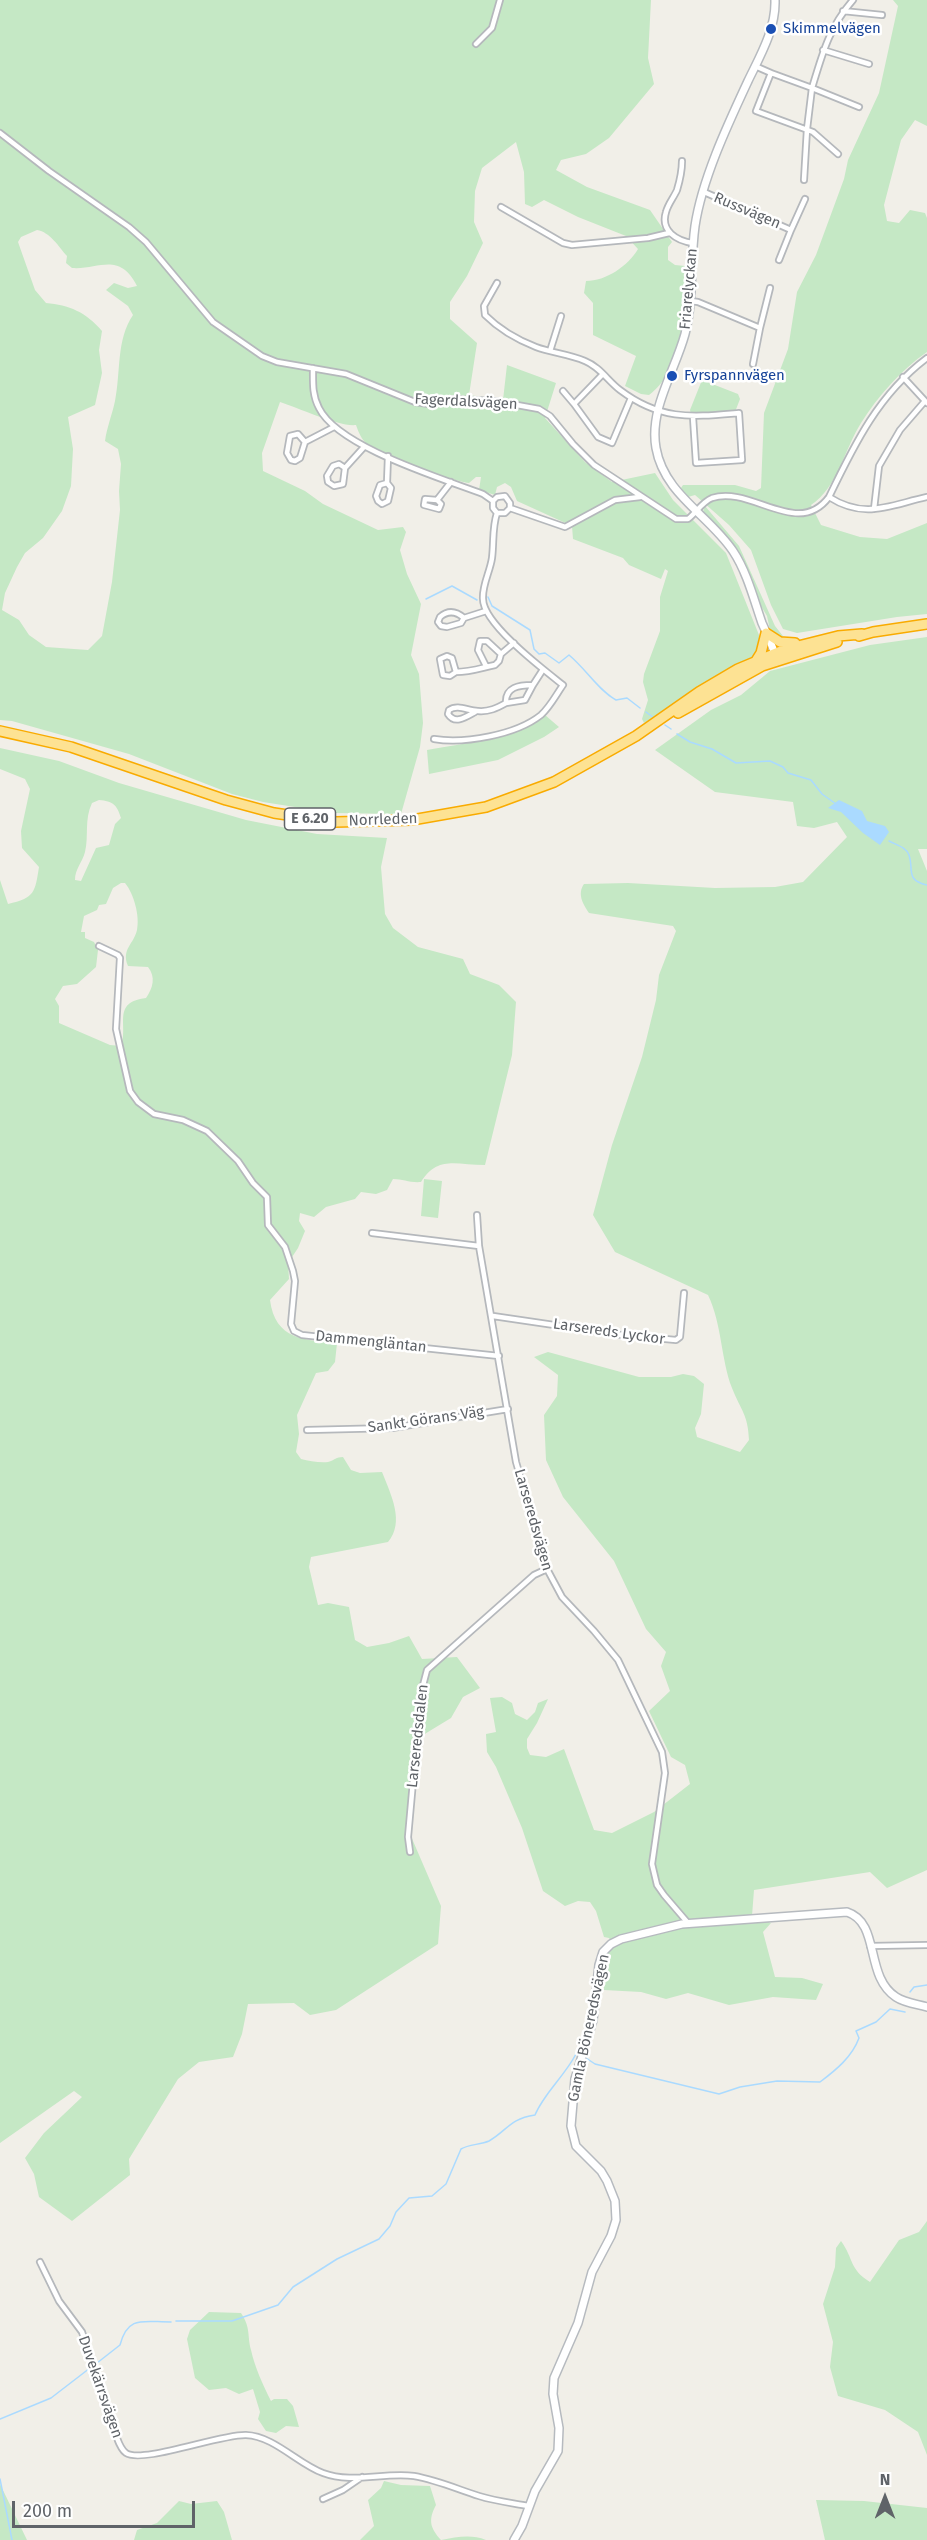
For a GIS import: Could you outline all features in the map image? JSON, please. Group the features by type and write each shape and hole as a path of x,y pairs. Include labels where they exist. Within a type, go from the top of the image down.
{"highway":[{"name":"Norrleden","path":"650,728 654,722 718,680 756,661 862,634 927,624"},
{"path":"756,661 761,653 766,633 787,644 815,642"},
{"name":"Norrleden","path":"0,731 71,747 256,809 318,820 375,823 434,818 486,807 568,775 776,656 815,642 854,633 862,634"}],"street":[{"path":"476,44 492,28 500,0"},
{"name":"Friarelyckan","path":"776,0 774,22 723,137 704,192 693,243 691,301 679,357 658,410 655,435 661,466 677,491 721,535 736,555 776,656"},
{"path":"804,180 812,88 833,25 853,0"},
{"path":"843,10 882,15"},
{"path":"823,50 869,64"},
{"path":"755,66 859,107"},
{"path":"771,72 756,111 813,132 838,154"},
{"name":"Fagerdalsvägen","path":"0,133 146,242 213,322 262,356 277,362 346,374 415,402 429,404 464,399 495,401 538,409 557,423 573,444 594,465 676,519 688,519 708,500 731,496 787,513 803,513 818,508 829,497"},
{"path":"669,233 665,215 680,179 682,161"},
{"name":"Russvägen","path":"704,192 791,230"},
{"name":"Russvägen","path":"779,260 805,200"},
{"path":"501,207 563,243 648,238 669,233 682,241 693,243"},
{"path":"497,283 484,306 485,315 522,340 586,361 631,398 658,410 678,416 693,417 739,413 742,460 696,463 693,417"},
{"path":"753,364 770,288"},
{"path":"691,301 760,328"},
{"path":"550,351 561,316"},
{"path":"927,358 903,377 874,411 862,430 829,497 842,504 874,510 890,508 927,497"},
{"path":"314,368 315,397 319,409 346,437 364,447 483,494 493,501"},
{"path":"574,404 603,374"},
{"path":"874,510 879,466 900,430 926,402 903,377"},
{"path":"563,391 598,437 612,443 631,398"},
{"path":"305,442 298,434 289,438 287,453 291,460 295,461 300,458 305,442 334,427"},
{"path":"345,468 339,464 333,466 327,477 328,482 334,486 343,484 345,468 364,447"},
{"path":"387,456 387,483 392,488 392,493 388,501 382,504 376,496 380,485 387,483"},
{"path":"437,500 451,482"},
{"path":"497,513 493,508 493,501 497,497 505,496 510,503 510,508"},
{"path":"510,508 565,527 615,500 640,497"},
{"path":"497,513 505,513 510,508"},
{"path":"434,739 451,742 470,740 510,730 533,720 549,706 563,685 542,671 486,611 482,597 492,560 492,529 497,513"},
{"path":"464,618 449,612 440,617 438,622 441,626 447,627 461,623 464,618 486,611"},
{"path":"486,666 477,648 481,640 487,641 501,654"},
{"path":"456,672 452,658 447,656 440,659 443,675 473,672 495,665 501,654 514,643"},
{"path":"475,711 457,720 450,718 448,714 450,709 455,707 475,711 492,710 525,700 542,671"},
{"path":"506,704 506,695 510,690 517,686 533,685"},
{"name":"Dammengläntan","path":"99,946 120,958 116,1029 130,1091 138,1102 154,1114 183,1120 207,1131 238,1161 253,1183 267,1197 268,1225 285,1246 293,1271 295,1281 291,1324 294,1331 302,1335 499,1356"},
{"name":"Larseredsvägen","path":"477,1215 479,1246 493,1316 516,1462 547,1569 562,1597 618,1660 662,1752 665,1773 652,1864 657,1885 688,1923"},
{"path":"372,1233 479,1246"},
{"name":"Larsereds Lyckor","path":"493,1316 603,1333 676,1340 680,1337 684,1293"},
{"name":"Sankt Görans Väg","path":"308,1430 392,1428 508,1409"},
{"name":"Larseredsdalen","path":"410,1852 408,1837 421,1693 427,1670 534,1575 547,1569"},
{"name":"Gamla Böneredsvägen","path":"514,2540 520,2531 528,2506 554,2461 559,2447 559,2422 553,2394 554,2378 578,2323 592,2272 611,2236 616,2220 616,2204 609,2186 601,2171 576,2146 571,2126 575,2079 593,2020 601,1958 606,1947 617,1940 688,1923 841,1912 856,1916 865,1928 870,1946"},
{"path":"927,1945 870,1946 876,1971 887,1989 900,1999 927,2007"},
{"name":"Duvekärrsvägen","path":"40,2262 59,2301 82,2332 115,2433 122,2449 127,2454 140,2456 250,2435 265,2440 323,2473 347,2477 399,2475 433,2480 480,2496 528,2506"},
{"name":"Duvekärrsvägen","path":"323,2499 343,2490 362,2477"}],"green space":[{"path":"0,0 651,0 648,58 654,84 609,138 586,154 561,160 556,170 587,187 650,210 672,242 668,247 668,260 675,265 685,266 685,299 676,354 669,370 649,395 641,394 625,386 636,356 593,335 593,303 584,293 586,281 601,278 616,271 638,249 626,236 578,217 544,200 532,207 525,204 524,172 516,142 482,168 475,191 474,222 483,243 467,276 450,302 450,319 477,343 469,395 503,400 507,365 556,383 545,418 585,462 612,482 655,473 673,500 726,553 759,635 760,648 756,657 694,691 644,723 642,719 648,700 643,682 644,674 660,631 660,597 668,571 665,569 661,579 629,565 623,558 573,539 572,526 517,501 511,487 505,483 497,487 495,495 479,490 481,477 476,477 469,483 387,456 368,445 356,425 329,420 280,402 262,453 263,471 305,491 323,504 378,530 403,527 406,532 400,550 407,574 421,604 411,655 419,674 423,723 420,747 401,814 333,813 263,802 232,794 129,754 12,721 0,720","holes":["37,230 42,231 67,256 66,263 72,268 116,265 130,275 137,286 128,288 114,283 106,290 128,306 133,315 121,346 117,390 105,441 118,449 121,464 120,510 112,582 102,636 88,650 46,647 29,635 19,620 2,610 5,593 25,553 43,538 62,511 71,486 73,449 68,417 95,405 102,373 99,350 102,331 90,319 77,311 46,303 35,290 18,242 21,237"]},
{"path":"893,0 927,0 927,126 915,120 901,140 884,205 887,221 899,223 910,210 925,213 927,218 927,352 899,375 875,403 861,423 828,488 811,505 821,525 860,537 887,539 927,523 927,614 797,633 783,629 771,605 751,550 729,525 695,495 688,497 681,488 683,485 735,485 756,491 761,488 764,413 788,349 797,292 816,255 844,179 848,160 879,93 898,6"},
{"path":"702,380 738,394 740,399 735,412 691,414 690,410"},
{"path":"705,506 739,546 775,626 787,641 770,630 767,616 758,601 738,552 703,512"},
{"path":"927,637 927,849 918,849 927,871 927,1870 887,1888 870,1872 754,1890 752,1916 771,1923 763,1932 775,1977 802,1978 823,1984 816,2000 773,1997 729,2005 688,1993 666,1999 641,1992 604,1990 605,1961 613,1946 609,1938 604,1937 596,1911 590,1902 578,1901 565,1906 543,1891 522,1828 496,1767 487,1752 486,1734 496,1732 490,1698 502,1697 512,1703 515,1714 527,1720 535,1712 538,1703 548,1699 527,1739 527,1748 530,1755 546,1757 564,1749 594,1830 612,1833 654,1812 690,1784 685,1765 671,1757 649,1711 670,1691 661,1666 666,1652 646,1629 614,1561 563,1497 546,1460 544,1415 557,1396 558,1375 534,1357 548,1352 639,1377 671,1377 683,1374 694,1376 704,1384 701,1414 695,1428 697,1437 740,1452 749,1440 746,1418 728,1377 716,1318 708,1295 615,1252 593,1215 612,1145 642,1057 656,1000 659,975 676,931 673,926 589,913 583,903 581,891 584,884 628,883 715,888 775,887 803,882 847,837 837,822 814,828 797,826 793,802 715,792 655,750 711,710 741,695 770,671 870,645"},
{"path":"545,715 559,727 544,737 498,760 429,774 427,750 504,735 519,730"},
{"path":"0,748 59,761 119,783 246,820 317,834 387,838 381,867 385,914 393,928 418,947 463,959 470,974 499,985 516,1002 512,1055 485,1165 448,1163 434,1168 421,1182 393,1179 387,1190 376,1194 361,1192 355,1199 326,1207 314,1217 300,1213 299,1221 305,1231 288,1263 289,1279 270,1300 278,1323 285,1330 303,1339 337,1343 335,1362 328,1371 316,1373 297,1415 299,1434 296,1452 301,1459 318,1462 328,1462 343,1457 351,1470 360,1473 382,1472 395,1508 396,1526 388,1542 311,1557 309,1567 318,1605 328,1603 349,1607 355,1640 367,1647 409,1636 422,1659 457,1657 480,1688 463,1697 451,1718 423,1735 410,1834 441,1906 438,1944 336,2010 310,2015 294,2003 248,2004 242,2034 233,2057 199,2062 178,2079 129,2159 130,2175 72,2221 39,2197 34,2174 25,2158 44,2133 82,2097 74,2091 0,2143 0,880 8,904 17,902 32,893 39,867 22,848 21,831 30,789 25,779 0,769","holes":["99,800 114,804 121,818 115,824 109,845 96,848 81,881 75,880 85,852 90,809 92,803","125,883 131,893 138,918 137,930 127,951 126,960 128,966 148,967 153,979 146,998 135,1000 128,1004 125,1010 121,1046 110,1045 59,1023 59,1006 55,999 63,986 77,984 96,967 98,950 94,942 85,938 85,932 81,932 84,916 97,910 99,905 106,904 113,888"]},
{"path":"424,1179 442,1181 438,1218 421,1216"},
{"path":"927,2221 927,2455 918,2432 885,2410 838,2396 830,2367 833,2342 823,2304 835,2267 836,2248 841,2241 858,2273 870,2282 899,2240 919,2232"},
{"path":"209,2312 241,2313 248,2327 255,2363 271,2401 287,2399 293,2406 299,2427 286,2426 276,2433 266,2431 258,2419 260,2412 253,2389 239,2394 226,2388 209,2390 195,2378 187,2339 190,2330"},
{"path":"384,2481 401,2485 430,2486 436,2505 431,2524 441,2540 360,2540 374,2526 368,2500 381,2488"},
{"path":"0,2484 27,2540 0,2540"},
{"path":"816,2500 864,2501 927,2508 927,2540 825,2540"},
{"path":"179,2501 191,2504 217,2501 224,2512 232,2540 134,2540 137,2530 157,2523"},
{"path":"469,2537 486,2540 441,2540"}],"water":[{"path":"839,800 862,811 867,821 885,826 889,832 880,845 863,833 841,812 828,808"}],"waterway":[{"path":"426,599 452,586 477,600"},
{"path":"488,597 492,606 530,630 534,649 539,654 545,653 559,663 569,655 610,696 616,700 627,698 640,708"},
{"path":"646,712 654,718"},
{"path":"665,725 671,729"},
{"path":"677,734 690,742 712,749 736,763 770,761 783,767 788,773 811,780 822,794 836,804"},
{"path":"889,841 908,852 913,877 927,885"},
{"path":"910,1992 914,1987 927,1985"},
{"path":"586,2058 595,2064 719,2094 740,2087 777,2081 820,2082 848,2057 859,2038 856,2031 876,2022 890,2009 905,2012"},
{"path":"176,2321 232,2321 278,2305 293,2287 337,2259 379,2239 390,2226 396,2212 409,2198 432,2196 446,2184 461,2149 489,2141 514,2122 535,2115 576,2054"},
{"path":"97,2363 120,2345 123,2335 132,2325 145,2321 171,2322"},
{"path":"0,2419 51,2398 90,2368"},
{"path":"0,2479 12,2540"}],"place":[{"name":"Skimmelvägen","path":"771,29"},
{"name":"Fyrspannvägen","path":"672,376"}]}
